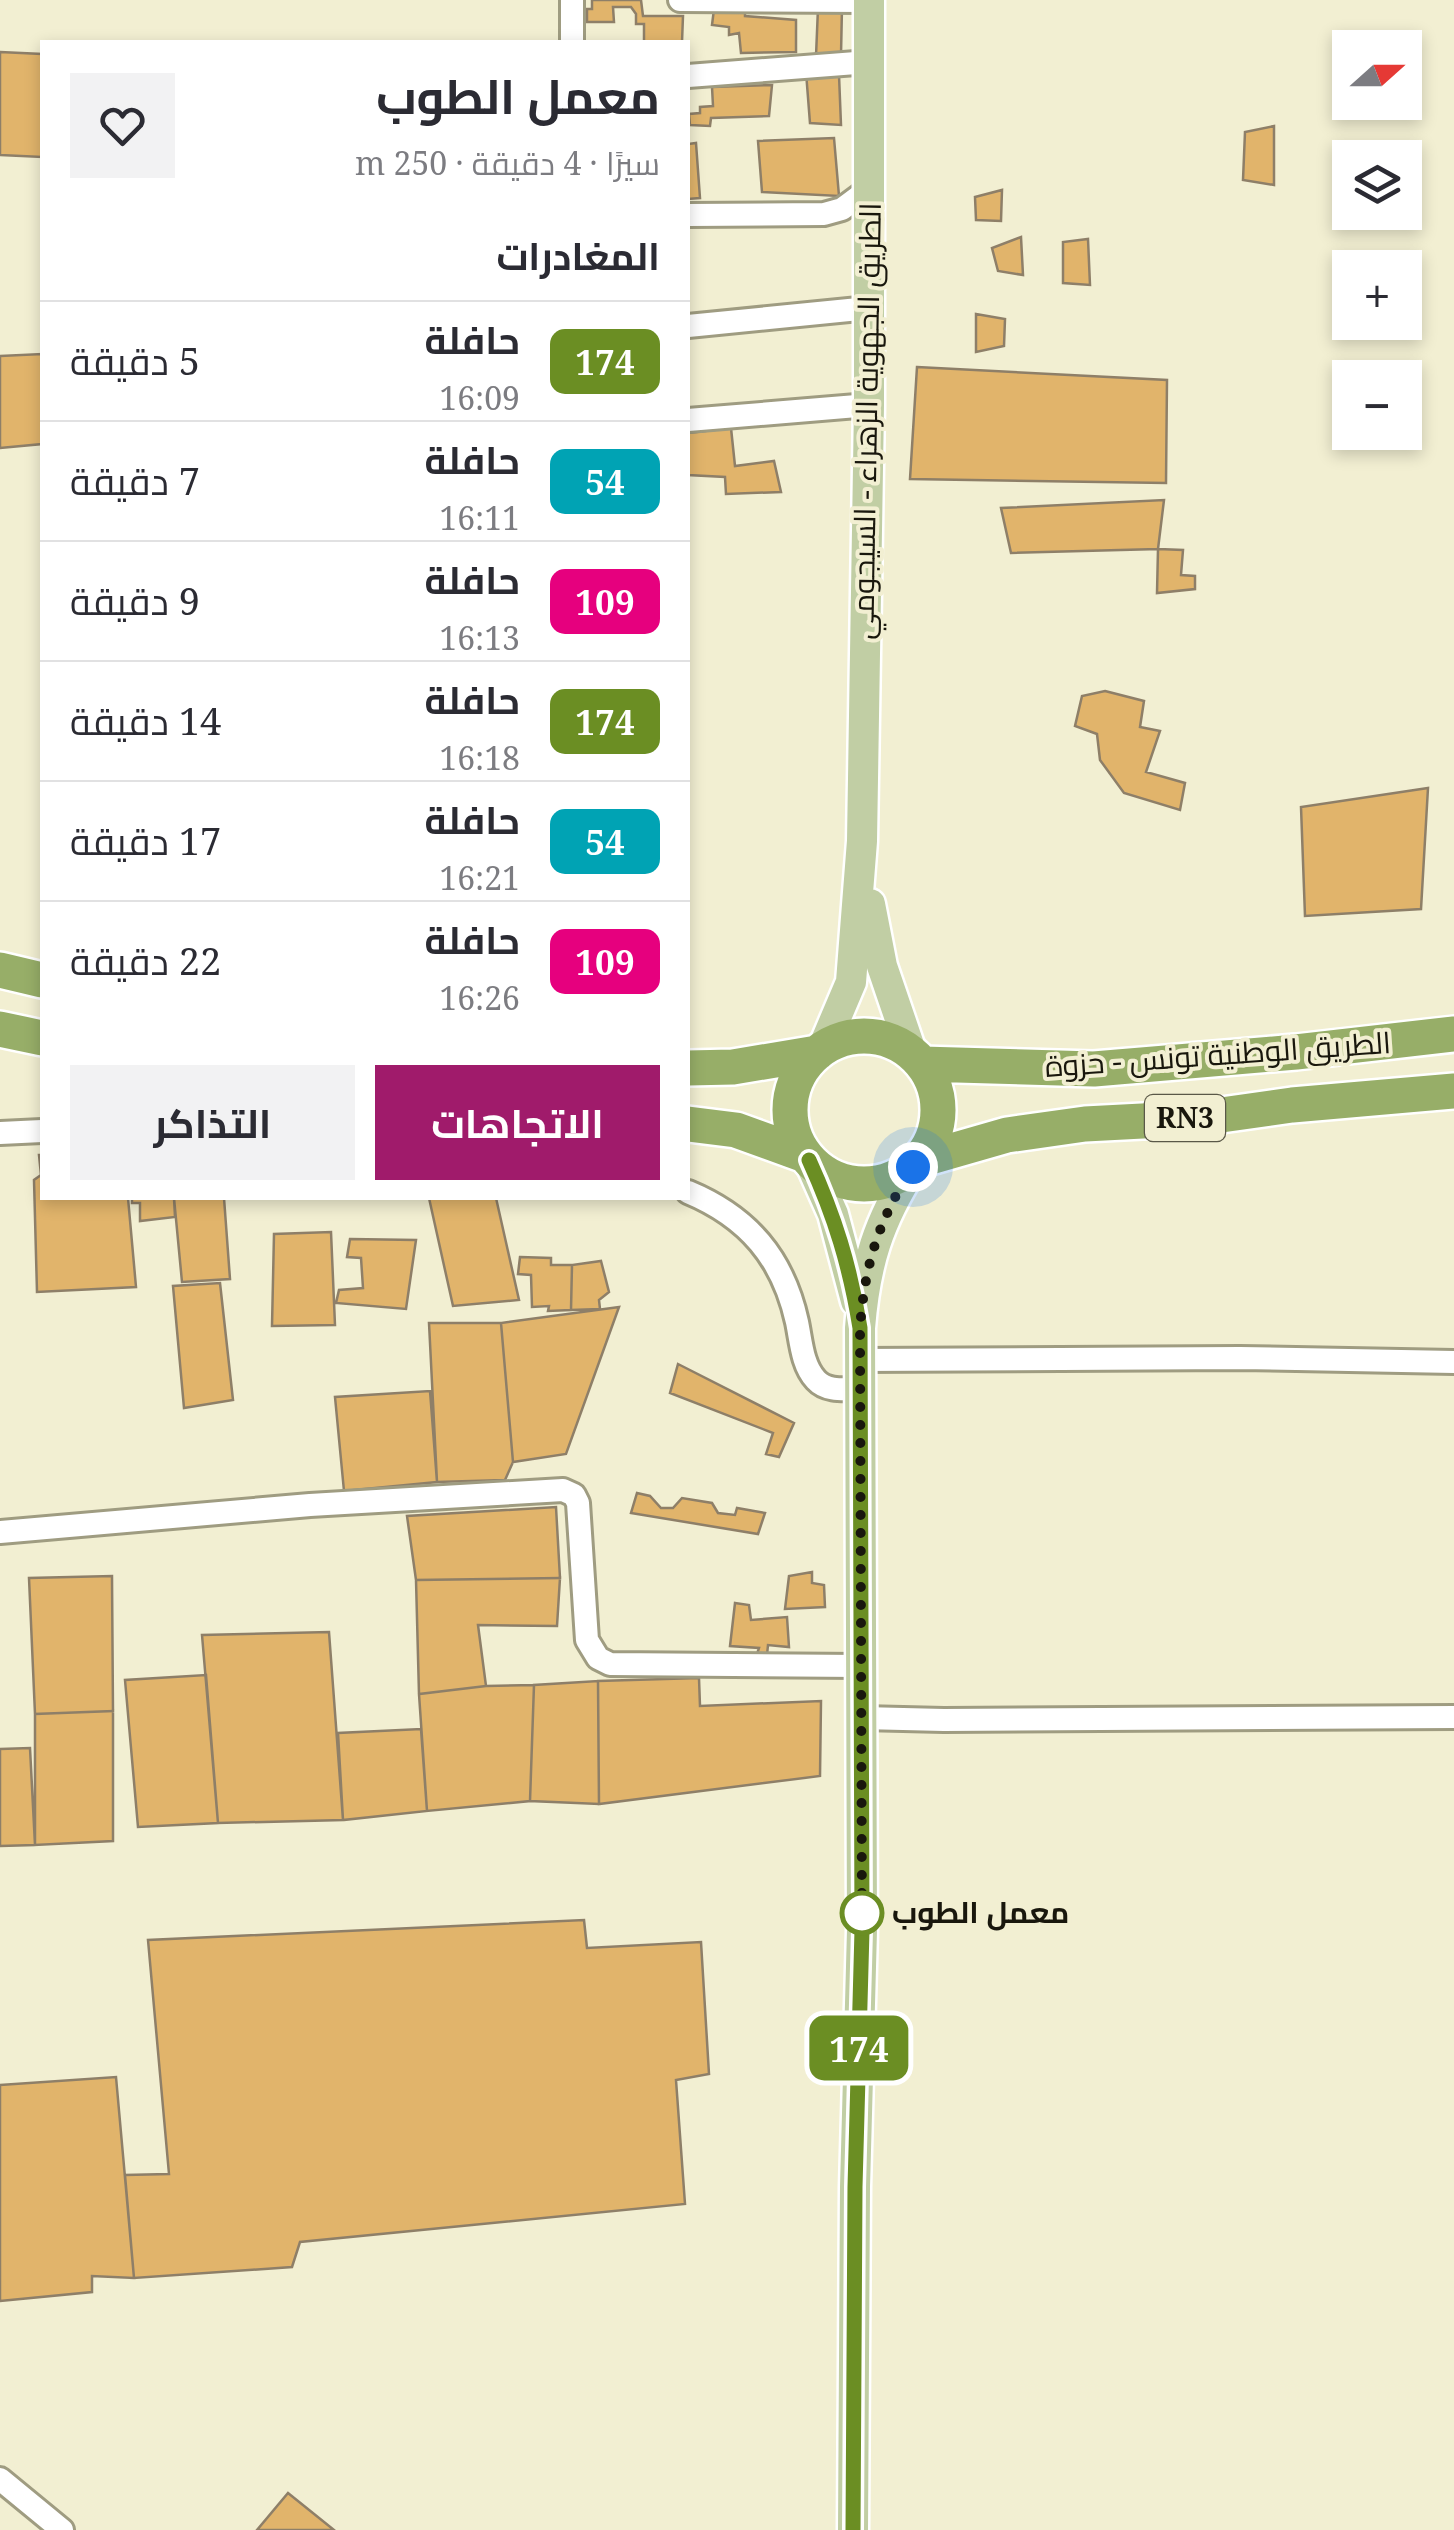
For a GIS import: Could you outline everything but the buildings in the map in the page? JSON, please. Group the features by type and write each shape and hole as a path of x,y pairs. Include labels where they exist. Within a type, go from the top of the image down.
{"highway":[{"path":"0,970 40,980"},
{"path":"0,1029 40,1038"},
{"name":"الطريق الوطنية تونس - حزوة","path":"917,1059 1094,1070 1454,1034"},
{"name":"RN3","path":"690,1068 733,1067 820,1050 844,1038 868,1036 892,1041 917,1059"},
{"path":"807,1158 794,1135 790,1113 797,1080 820,1050"},
{"path":"916,1163 933,1138 938,1112 935,1087 917,1059"},
{"name":"الطريق الوطنية تونس - حزوة","path":"916,1163 1007,1134 1454,1091"},
{"name":"RN3","path":"690,1124 736,1130 807,1158 826,1174 848,1183 871,1185 893,1179 916,1163"}],"main road":[{"name":"الطريق الجهوية الزهراء - السيجومي","path":"820,1050 851,982 862,841 869,405 869,1"},
{"name":"الطريق الجهوية الزهراء - السيجومي","path":"862,841 882,966 917,1059"},
{"path":"807,1158 834,1214 850,1270 860,1328"},
{"path":"853,2530 855,2187 862,1930 860,1328 863,1285 873,1243 890,1203 916,1163"}],"street":[{"path":"572,0 572,40"},
{"path":"680,0 869,1"},
{"path":"690,76 869,62"},
{"path":"690,215 824,214 842,209 870,189"},
{"path":"690,326 869,308"},
{"path":"690,420 869,405"},
{"path":"0,1133 40,1131"},
{"path":"690,1193 728,1214 755,1235 773,1256 794,1307 806,1366 813,1377 829,1388 859,1374 1240,1358 1454,1362"},
{"path":"0,1532 310,1505 562,1490 574,1495 578,1503 587,1640 598,1658 610,1664 862,1666"},
{"path":"862,1718 1454,1717"},
{"path":"0,2479 62,2530"}],"bus line":[{"name":"174","path":"809,1160 834,1214 850,1270 860,1328 862,1930 855,2187 853,2530"}],"place":[{"name":"معمل الطوب","path":"862,1913"}],"route":[{"path":"862,1913 862,1930 860,1328 863,1285 873,1243 890,1203 913,1167"}]}
